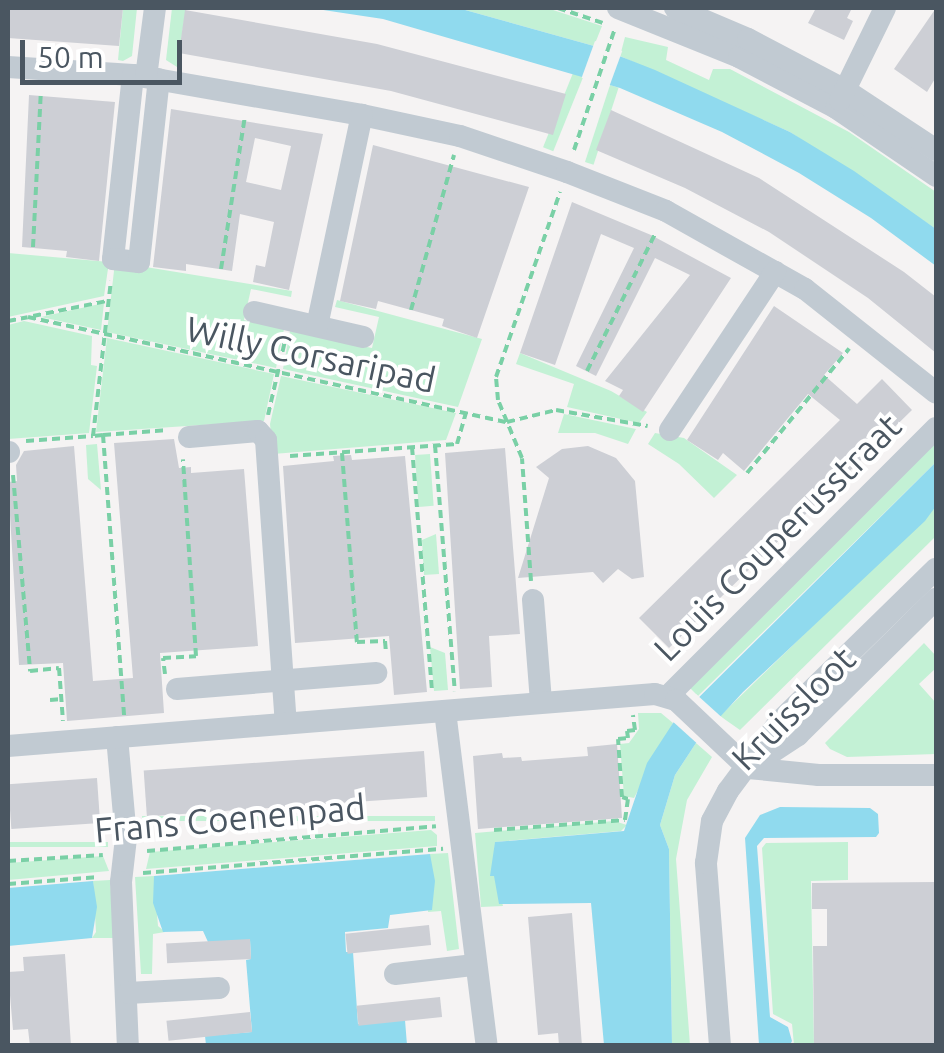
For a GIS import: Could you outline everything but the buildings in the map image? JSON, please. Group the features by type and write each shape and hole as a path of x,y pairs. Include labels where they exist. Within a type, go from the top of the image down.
{"street":[{"path":"113,259 155,8"},
{"path":"675,8 736,33 841,99 936,150"},
{"path":"841,99 885,8"},
{"path":"617,17 722,50 841,99 936,176"},
{"name":"Louis Couperusstraat","path":"8,68 146,77 362,114 460,136 567,172 666,211 775,272 863,332 936,392"},
{"path":"317,326 362,114"},
{"path":"670,430 775,272"},
{"path":"254,312 363,337"},
{"name":"Louis Couperusstraat","path":"676,702 936,428"},
{"path":"185,438 265,446 286,723"},
{"name":"Kruissloot","path":"720,1046 706,846 721,802 780,721 936,568"},
{"path":"533,600 541,702"},
{"name":"Kruissloot","path":"748,768 798,735 936,600"},
{"path":"172,689 282,680 381,665"},
{"path":"8,746 632,696 676,702 748,768 820,775 936,775"},
{"path":"445,711 456,824 463,848 474,964 487,1046"},
{"path":"121,736 128,1046"},
{"path":"395,974 474,964"},
{"path":"128,993 219,988"}],"path":[{"path":"558,8 583,16 617,17"},
{"path":"583,16 586,8"},
{"path":"533,600 522,458 496,394 499,364 612,36"},
{"path":"33,246 42,68"},
{"path":"220,269 248,94"},
{"path":"411,310 460,136"},
{"path":"587,371 666,211"},
{"path":"93,436 113,259"},
{"name":"Willy Corsaripad","path":"8,322 108,300"},
{"name":"Willy Corsaripad","path":"28,317 507,422"},
{"path":"290,320 265,446 342,452 457,444 466,412"},
{"path":"747,473 863,332"},
{"path":"507,422 556,410 670,430"},
{"path":"65,741 59,668 30,671 10,442 180,429 185,438 196,656 164,658 172,689"},
{"path":"103,435 121,736"},
{"path":"435,446 445,711"},
{"path":"412,447 445,711"},
{"path":"342,452 357,642 385,641 381,665"},
{"path":"494,830 625,820 628,799 622,797 618,739 628,738 627,730 635,730 632,696"},
{"path":"50,700 62,699"},
{"name":"Frans Coenenpad","path":"8,861 456,824"},
{"path":"158,872 463,848"},
{"path":"8,884 99,876"}],"green space":[{"path":"123,8 137,8 132,56 123,61 118,60"},
{"path":"172,8 186,8 177,67 166,60"},
{"path":"458,8 547,8 602,26 594,46"},
{"path":"625,37 668,47 666,60 709,80 713,69 730,69 849,132 936,192 936,229 790,132 620,56"},
{"path":"573,73 583,77 553,151 543,147"},
{"path":"610,85 619,88 594,165 585,162"},
{"path":"8,253 109,262 104,296 8,317"},
{"path":"115,262 292,291 291,297 251,289 244,320 284,329 276,368 107,332"},
{"path":"337,300 482,339 458,407 283,369 290,331 372,348 379,317 335,307"},
{"path":"104,303 101,330 41,317"},
{"path":"24,321 92,336 91,365 97,366 89,433 8,439 8,325"},
{"path":"107,338 274,374 264,421 96,432"},
{"path":"520,353 611,391 647,412 639,423 567,407 574,384 516,364"},
{"path":"281,376 456,413 446,440 273,454 270,424"},
{"path":"564,414 636,429 628,444 595,433 558,433"},
{"path":"655,433 684,438 737,475 714,498 679,464 648,444"},
{"path":"936,440 936,462 698,696 689,687"},
{"path":"97,444 101,490 88,479 86,445"},
{"path":"430,454 434,506 419,507 415,455"},
{"path":"936,506 936,536 740,730 720,716"},
{"path":"436,534 439,574 424,575 422,540"},
{"path":"924,643 936,656 936,668 919,684 936,703 936,754 847,757 830,749 825,743"},
{"path":"430,647 445,653 448,690 434,691"},
{"path":"638,713 661,713 673,723 634,798 624,796 620,744 629,743 639,729"},
{"path":"696,743 712,757 687,800 676,859 690,1045 672,1045 669,849 660,825 675,775"},
{"path":"142,816 435,816 435,821 142,821"},
{"path":"614,821 627,825 621,831 495,842 494,872 503,906 481,907 475,833"},
{"path":"431,830 437,835 437,846 146,869 150,852"},
{"path":"8,842 108,842 108,847 8,847"},
{"path":"848,842 848,880 811,881 814,1045 794,1045 792,1024 773,1014 762,848 766,843"},
{"path":"448,853 459,949 447,951 441,911 428,912 430,854"},
{"path":"103,856 109,871 8,880 8,863"},
{"path":"154,876 158,926 165,932 153,934 152,974 141,974 135,877"},
{"path":"110,880 115,938 92,938 96,932 93,881"}],"water":[{"path":"310,8 458,8 594,46 655,70 790,132 854,171 936,229 936,266 871,218 799,173 722,132 620,88 383,19"},
{"path":"936,462 936,506 925,521 743,692 696,743 675,775 660,825 669,849 672,1045 604,1045 591,903 499,904 494,876 490,876 495,842 624,831 647,763 673,723"},
{"path":"780,807 870,808 878,814 879,833 876,837 764,838 757,846 770,1017 788,1027 792,1041 790,1045 759,1045 745,838 760,815"},
{"path":"430,854 435,881 432,910 390,915 388,928 345,932 346,952 353,952 358,1024 405,1020 407,1045 206,1045 205,1036 252,1032 246,960 251,959 250,940 208,942 203,931 163,932 153,903 154,876"},
{"path":"93,881 97,907 92,938 8,946 8,888"}],"pier":[{"path":"595,41 622,51 609,88 582,78"},
{"path":"696,694 724,719 700,746 672,721"}]}
